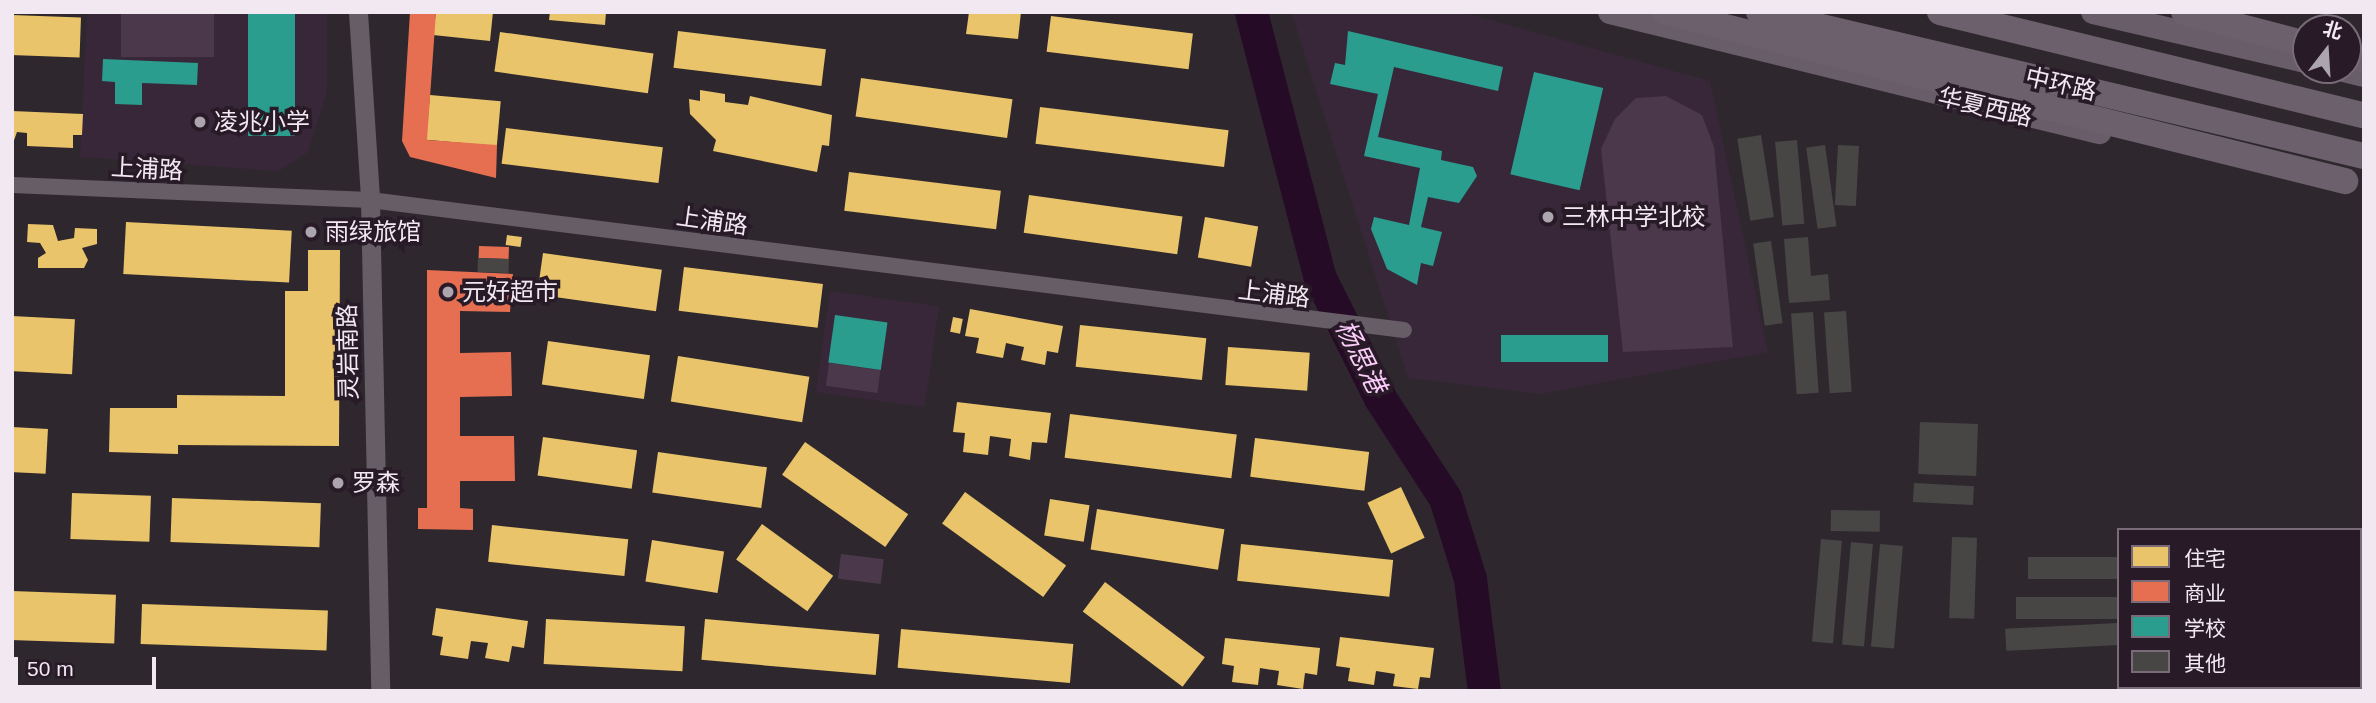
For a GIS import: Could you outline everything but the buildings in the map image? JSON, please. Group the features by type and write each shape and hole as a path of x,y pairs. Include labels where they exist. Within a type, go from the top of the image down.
{"highway":[{"path":"1665,12 2115,121 2355,183"},
{"name":"中环路","path":"1759,12 2364,156"},
{"name":"中环路","path":"1940,12 2364,115"},
{"path":"2184,12 2292,40"}],"main road":[{"name":"华夏西路","path":"1611,12 2006,113 2355,183"},
{"path":"2093,12 2292,58"},
{"path":"2223,12 2292,27"}],"street":[{"name":"灵岩南路","path":"358,12 370,200 380,683"},
{"name":"上浦路","path":"12,185 370,200 1323,323 1404,330"}],"shaded area":[{"name":"凌兆小学","path":"87,12 327,12 327,92 308,152 279,171 80,157"},
{"path":"121,12 214,12 214,57 121,57"},
{"name":"三林中学北校","path":"1291,12 1462,12 1710,81 1768,352 1540,394 1408,378"},
{"path":"1666,96 1702,115 1714,147 1733,347 1623,352 1601,149 1615,119 1636,98"},
{"path":"830,291 939,306 925,407 816,392"},
{"path":"829,363 880,370 877,393 826,386"},
{"path":"841,554 884,559 881,584 838,579"}],"waterway":[{"name":"杨思港","path":"1251,12 1320,278 1380,398 1445,498 1470,579 1484,691"},
{"path":"2340,691 2364,689"}],"place":[{"name":"凌兆小学","path":"200,122"},
{"name":"三林中学北校","path":"1548,217"},
{"name":"雨绿旅馆","path":"311,232"},
{"name":"元好超市","path":"448,292"},
{"name":"罗森","path":"338,483"}]}
